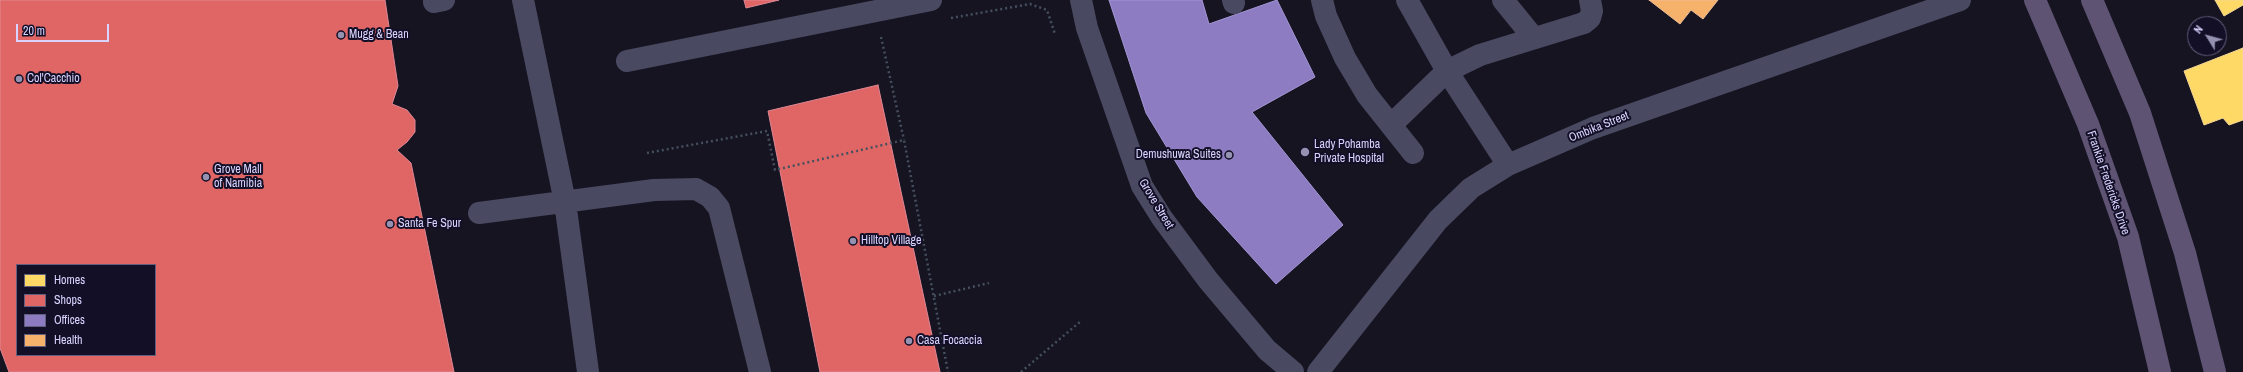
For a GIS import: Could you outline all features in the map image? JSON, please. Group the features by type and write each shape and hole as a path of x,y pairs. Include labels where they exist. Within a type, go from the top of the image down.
{"main road":[{"name":"Frankie Fredericks Drive","path":"2036,0 2088,124 2128,237 2160,372"},
{"path":"2092,0 2140,113 2185,253 2215,372"}],"street":[{"path":"523,0 565,202 588,372"},
{"path":"627,61 932,0"},
{"name":"Grove Street","path":"1081,0 1087,28 1142,186 1162,218 1208,280 1267,350 1293,372"},
{"path":"1322,0 1326,16 1345,58 1367,95 1413,153"},
{"path":"1407,0 1447,71 1508,165"},
{"path":"1503,0 1534,37"},
{"path":"1390,125 1447,71 1480,55 1534,37 1584,23 1590,18 1592,11 1590,0"},
{"name":"Ombika Street","path":"1318,372 1438,220 1471,188 1508,165 1593,128 1960,0"},
{"path":"479,213 654,190 696,189 710,197 719,208 760,372"}],"path":[{"path":"948,19 1030,4 1048,10 1055,34"},
{"path":"880,31 904,140 948,372"},
{"path":"647,154 767,131 775,170 904,140"},
{"path":"934,296 989,283"},
{"path":"1021,372 1081,321"}],"building: Homes":[{"path":"2215,0 2243,0 2243,5 2224,16"},
{"path":"2243,48 2243,120 2229,125 2223,118 2204,125 2184,71 2222,56 2227,56 2227,54"}],"building: Shops":[{"name":"Grove Mall of Namibia","path":"0,0 385,0 398,86 392,104 407,110 415,120 415,132 407,142 397,150 411,163 454,372 9,372 0,348"},
{"path":"744,0 779,0 746,8"},
{"name":"Hilltop Village","path":"878,85 940,372 820,372 768,111"}],"building: Offices":[{"name":"Demushuwa Suites","path":"1109,0 1202,0 1209,24 1277,0 1315,77 1252,112 1343,225 1276,284 1197,197 1146,113"}],"building: Health":[{"path":"1649,0 1718,0 1703,19 1691,10 1680,24"}],"place":[{"name":"Mugg & Bean","path":"341,35"},
{"name":"Col'Cacchio","path":"19,79"},
{"name":"Lady Pohamba Private Hospital","path":"1305,152"},
{"name":"Demushuwa Suites","path":"1229,155"},
{"name":"Grove Mall of Namibia","path":"206,177"},
{"name":"Santa Fe Spur","path":"390,224"},
{"name":"Hilltop Village","path":"853,241"},
{"name":"Casa Focaccia","path":"909,341"}]}
